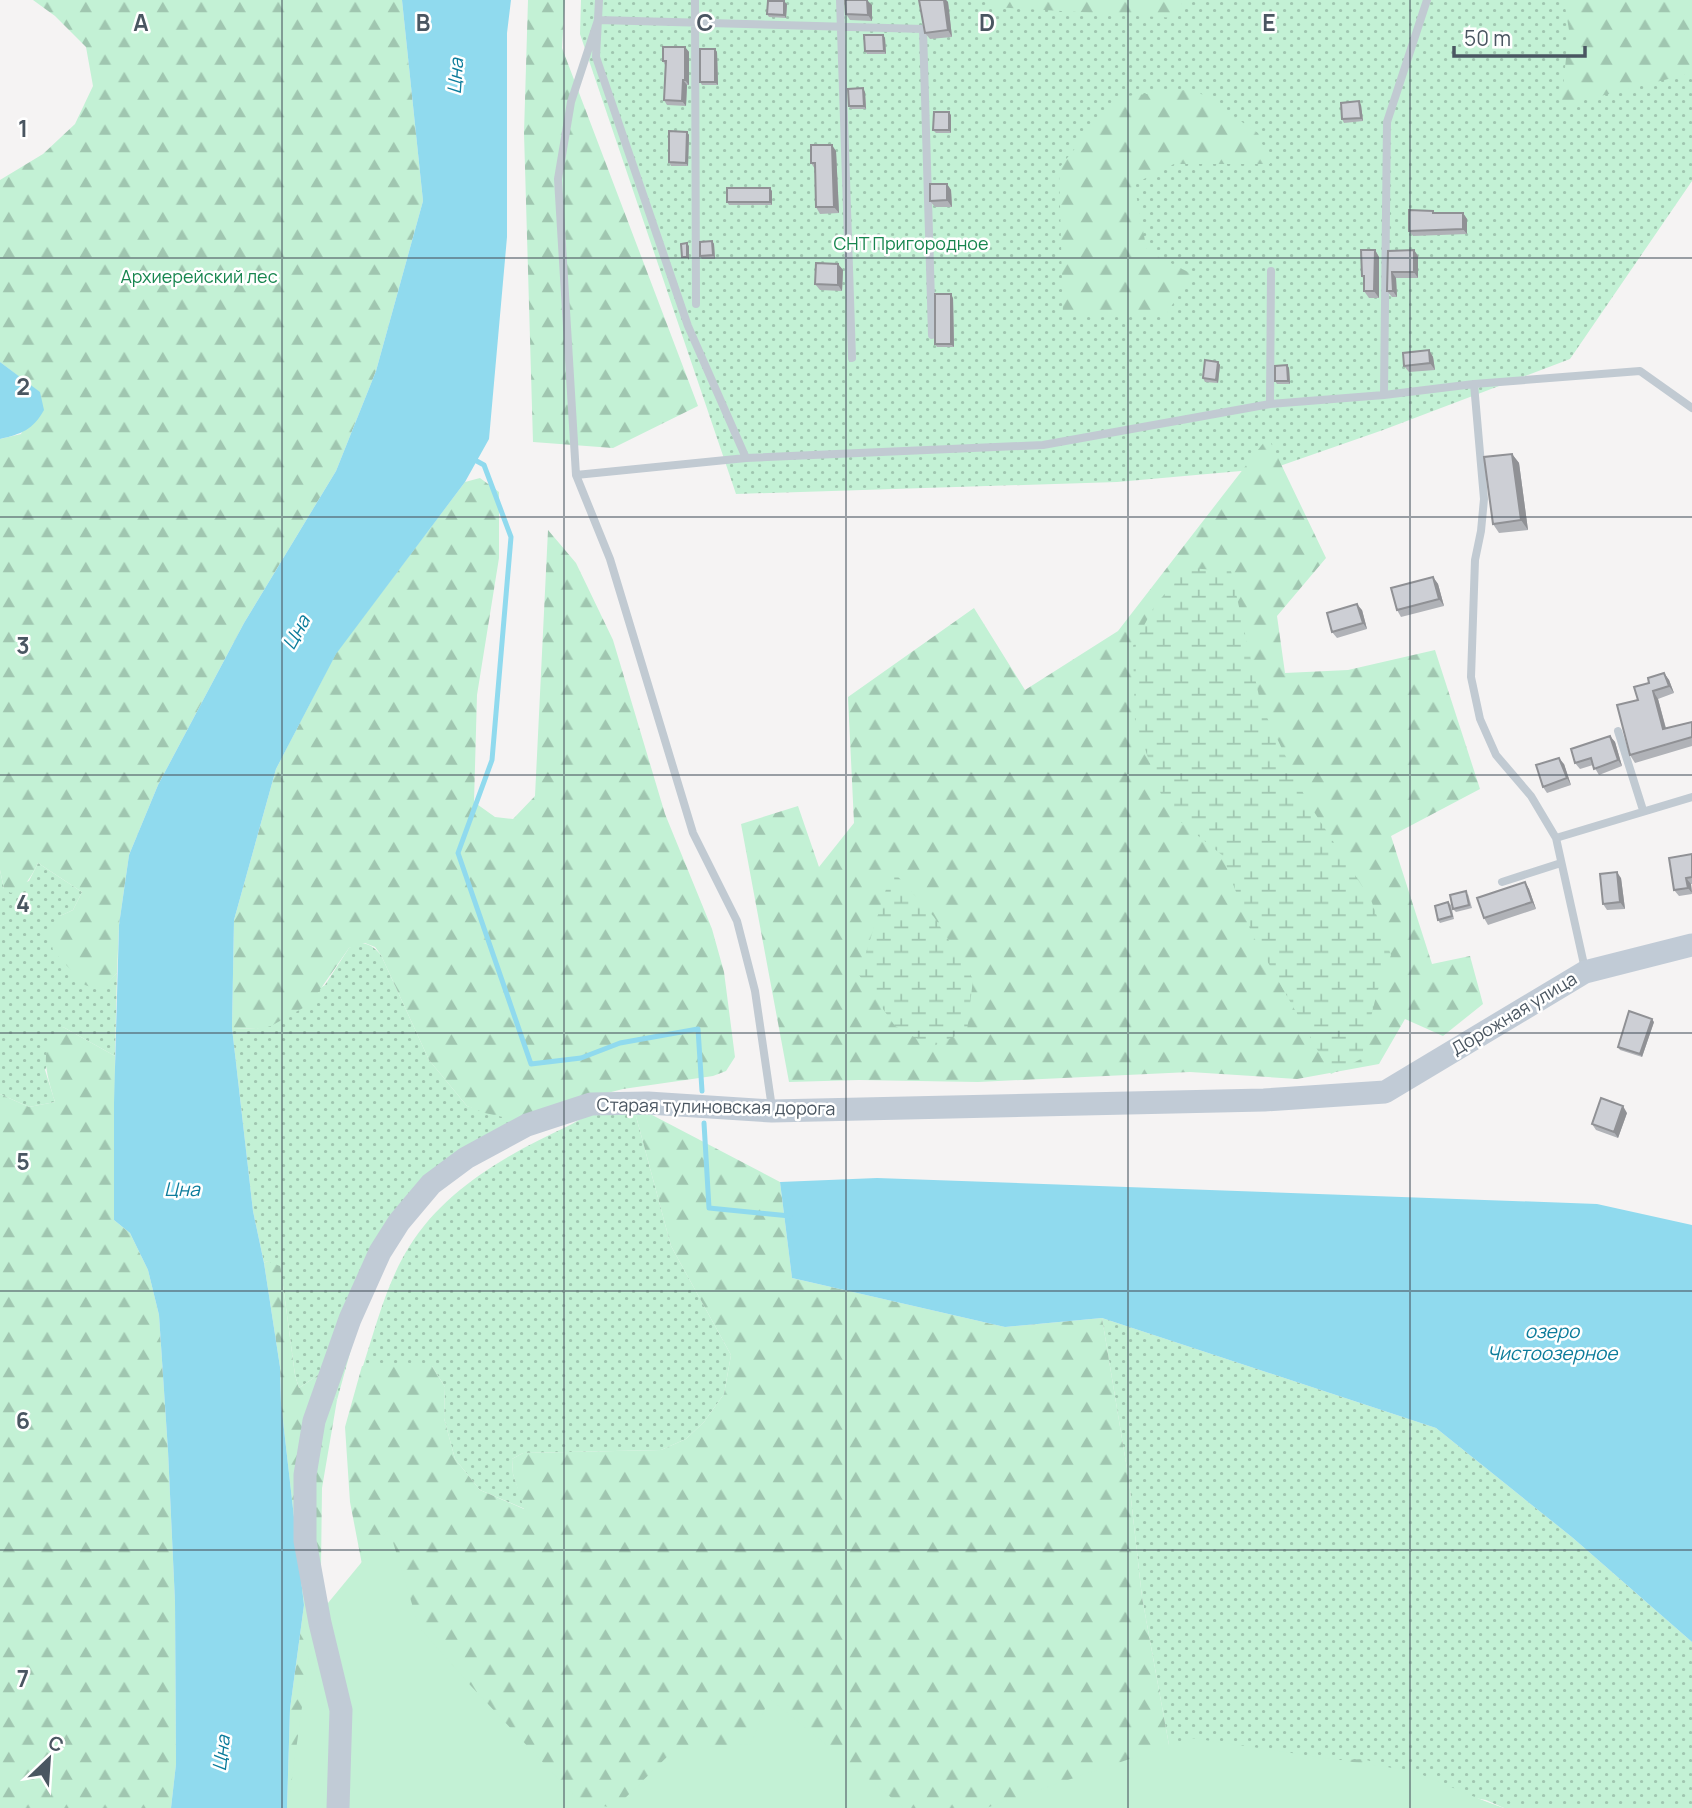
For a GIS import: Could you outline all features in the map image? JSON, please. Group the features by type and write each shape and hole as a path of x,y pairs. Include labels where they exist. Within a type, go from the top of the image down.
{"street":[{"name":"Дорожная улица","path":"1385,1092 1585,972 1692,945"},
{"name":"Старая тулиновская дорога","path":"338,1808 341,1710 320,1623 305,1541 305,1475 314,1420 333,1363 367,1279 399,1222 431,1184 466,1158 527,1125 591,1104 648,1103 772,1111 1264,1100 1385,1092"}],"lane":[{"path":"599,0 596,57 688,326 746,458"},
{"path":"695,0 696,304"},
{"path":"840,0 852,358"},
{"path":"1384,395 1387,122 1427,0"},
{"path":"598,20 923,29 932,335"},
{"path":"598,20 571,102 558,179 576,475 610,559 693,833 737,921 755,991 772,1111"},
{"path":"1270,404 1271,271"},
{"path":"576,475 746,458 1042,445 1270,404 1640,371 1692,408"},
{"path":"1474,384 1484,499 1475,560 1471,677 1480,719 1496,755 1531,796 1556,838 1585,972"},
{"path":"1618,731 1643,810"},
{"path":"1556,838 1692,797"},
{"path":"1502,882 1561,863"}],"green space":[{"name":"Архиерейский лес","path":"33,0 402,0 423,201 376,371 336,471 244,623 158,785 129,855 119,925 117,973 104,986 94,988 85,985 53,951 50,935 55,922 60,916 73,910 82,892 38,863 28,881 11,893 4,889 0,870 0,439 21,434 39,392 0,362 0,180 43,154 75,124 93,86 86,47 55,16"},
{"path":"528,0 565,0 562,48 698,406 613,448 533,442 524,133"},
{"name":"СНТ Пригородное","path":"581,0 1692,0 1692,181 1570,359 1274,468 1117,482 736,494 580,34"},
{"path":"990,0 1183,0 1176,18 995,7"},
{"path":"1564,0 1692,0 1692,73 1561,106 1569,30"},
{"path":"1194,89 1258,133 1270,164 1174,164 1134,184 1147,251 1192,274 1167,313 1063,316 1059,168 1117,97"},
{"path":"1268,437 1326,558 1277,616 1285,673 1348,670 1435,650 1480,789 1391,836 1432,964 1470,956 1483,1004 1443,1036 1405,1019 1379,1064 1297,1079 1190,1072 978,1082 789,1082 741,824 798,806 819,867 854,823 848,697 974,608 1025,690 1118,631"},
{"path":"480,478 499,492 499,558 477,695 474,802 495,817 513,819 535,796 548,530 576,563 613,640 665,814 712,929 724,972 735,1057 726,1071 713,1076 623,1089 580,1100 533,1124 467,1106 429,1060 381,955 375,947 365,943 349,948 310,1004 271,1026 257,1029 232,1028 234,920 276,769 336,653 465,482"},
{"path":"1188,568 1231,571 1261,705 1307,801 1371,900 1391,955 1377,992 1361,1059 1331,1074 1252,934 1222,855 1167,811 1135,721 1133,646 1155,605"},
{"path":"38,863 82,892 73,910 60,916 104,985 117,973 115,1056 63,1027 45,1070 55,1102 29,1107 0,1094 0,870 4,889 29,881"},
{"path":"892,870 934,917 973,979 967,1031 931,1047 895,1026 859,975"},
{"path":"358,943 371,946 381,955 429,1060 467,1106 533,1124 484,1153 415,1210 386,1254 358,1324 337,1400 321,1373 299,1388 295,1375 281,1270 267,1261 264,1263 253,1211 232,1028 257,1029 325,985 349,948"},
{"path":"63,1027 115,1056 114,1220 130,1233 148,1270 159,1315 175,1602 176,1764 171,1808 0,1808 0,1094 29,1107 55,1102 47,1071 46,1052 49,1043"},
{"path":"633,1105 671,1246 731,1355 724,1394 704,1422 686,1439 661,1450 523,1453 512,1459 513,1474 525,1509 480,1490 455,1459 444,1418 445,1387 432,1366 363,1366 394,1275 409,1247 441,1208 480,1175 523,1149 601,1109"},
{"path":"633,1105 780,1182 792,1278 1005,1327 1102,1318 1129,1481 1142,1597 1169,1745 1279,1763 1364,1759 1504,1808 394,1808 380,1658 350,1502 345,1427 362,1366 432,1366 445,1387 444,1418 455,1459 480,1490 524,1509 513,1474 512,1459 523,1453 661,1450 686,1439 704,1422 724,1394 731,1355 671,1246"},
{"path":"267,1261 280,1266 299,1388 321,1373 337,1400 322,1488 321,1568 351,1808 287,1808 290,1709 304,1605 281,1403 280,1367 264,1263"},
{"path":"1102,1318 1436,1428 1573,1538 1692,1642 1692,1808 1504,1808 1486,1800 1169,1745 1142,1597 1129,1481"},
{"path":"389,1529 419,1627 580,1802 615,1808 288,1808 314,1620"},
{"path":"769,1698 904,1808 615,1808 675,1749 751,1744"},
{"path":"1191,1738 1413,1771 1501,1808 986,1808"}],"water":[{"name":"Цна","path":"402,0 511,0 507,33 507,237 489,439 465,482 336,654 276,769 234,920 232,1028 253,1211 280,1367 281,1403 304,1605 290,1709 287,1808 171,1808 176,1764 175,1602 159,1315 148,1270 130,1233 114,1220 119,925 129,855 158,785 244,623 336,471 376,371 423,201"},
{"path":"0,362 40,392 44,410 26,430 0,439"},
{"name":"озеро Чистоозерное","path":"877,1178 1597,1204 1692,1225 1692,1642 1573,1538 1436,1428 1102,1318 1005,1327 792,1278 780,1182"}],"building":[{"path":"845,0 867,0 868,15 846,14"},
{"path":"919,0 944,0 948,30 925,33"},
{"path":"768,1 784,1 784,15 767,14"},
{"path":"864,35 883,35 884,51 865,51"},
{"path":"663,47 685,47 682,101 664,100 666,61 663,61"},
{"path":"700,49 715,49 715,82 700,82"},
{"path":"863,88 864,106 849,106 848,89"},
{"path":"1359,101 1361,118 1342,119 1341,103"},
{"path":"934,112 949,112 949,130 933,130"},
{"path":"669,131 687,132 686,163 669,162"},
{"path":"811,145 832,145 834,207 816,207 815,163 811,163"},
{"path":"930,184 947,184 947,200 930,201"},
{"path":"727,188 770,188 770,202 727,202"},
{"path":"1409,210 1463,213 1463,229 1409,231"},
{"path":"712,241 713,255 700,256 700,242"},
{"path":"687,243 687,257 682,257 681,244"},
{"path":"1361,250 1375,250 1374,291 1364,291"},
{"path":"1414,250 1414,272 1392,272 1393,291 1387,291 1388,251"},
{"path":"816,263 838,264 838,285 815,284"},
{"path":"935,294 951,294 951,344 935,344"},
{"path":"1429,350 1430,363 1404,366 1403,353"},
{"path":"1205,360 1218,362 1216,380 1203,378"},
{"path":"1287,365 1288,381 1275,381 1275,366"},
{"path":"1512,454 1521,520 1493,524 1484,457"},
{"path":"1433,577 1439,599 1397,610 1391,588"},
{"path":"1357,604 1363,623 1332,632 1327,613"},
{"path":"1664,673 1669,686 1653,691 1663,729 1692,722 1692,737 1630,755 1617,705 1638,700 1634,687 1649,683 1648,678"},
{"path":"1610,736 1618,760 1594,769 1591,758 1575,763 1571,749"},
{"path":"1559,758 1567,778 1543,787 1536,765"},
{"path":"1692,854 1692,877 1686,878 1688,888 1674,890 1669,858"},
{"path":"1617,872 1620,902 1603,904 1600,874"},
{"path":"1525,882 1532,902 1484,918 1477,898"},
{"path":"1466,891 1469,905 1453,909 1450,895"},
{"path":"1448,902 1452,916 1438,920 1435,906"},
{"path":"1629,1011 1652,1019 1640,1054 1618,1047"},
{"path":"1601,1098 1623,1106 1614,1132 1592,1124"}],"waterway":[{"path":"473,459 484,465 511,537 492,760 458,853 531,1064 581,1058 620,1043 698,1029 702,1091"},
{"path":"704,1123 709,1208 790,1216"}]}
